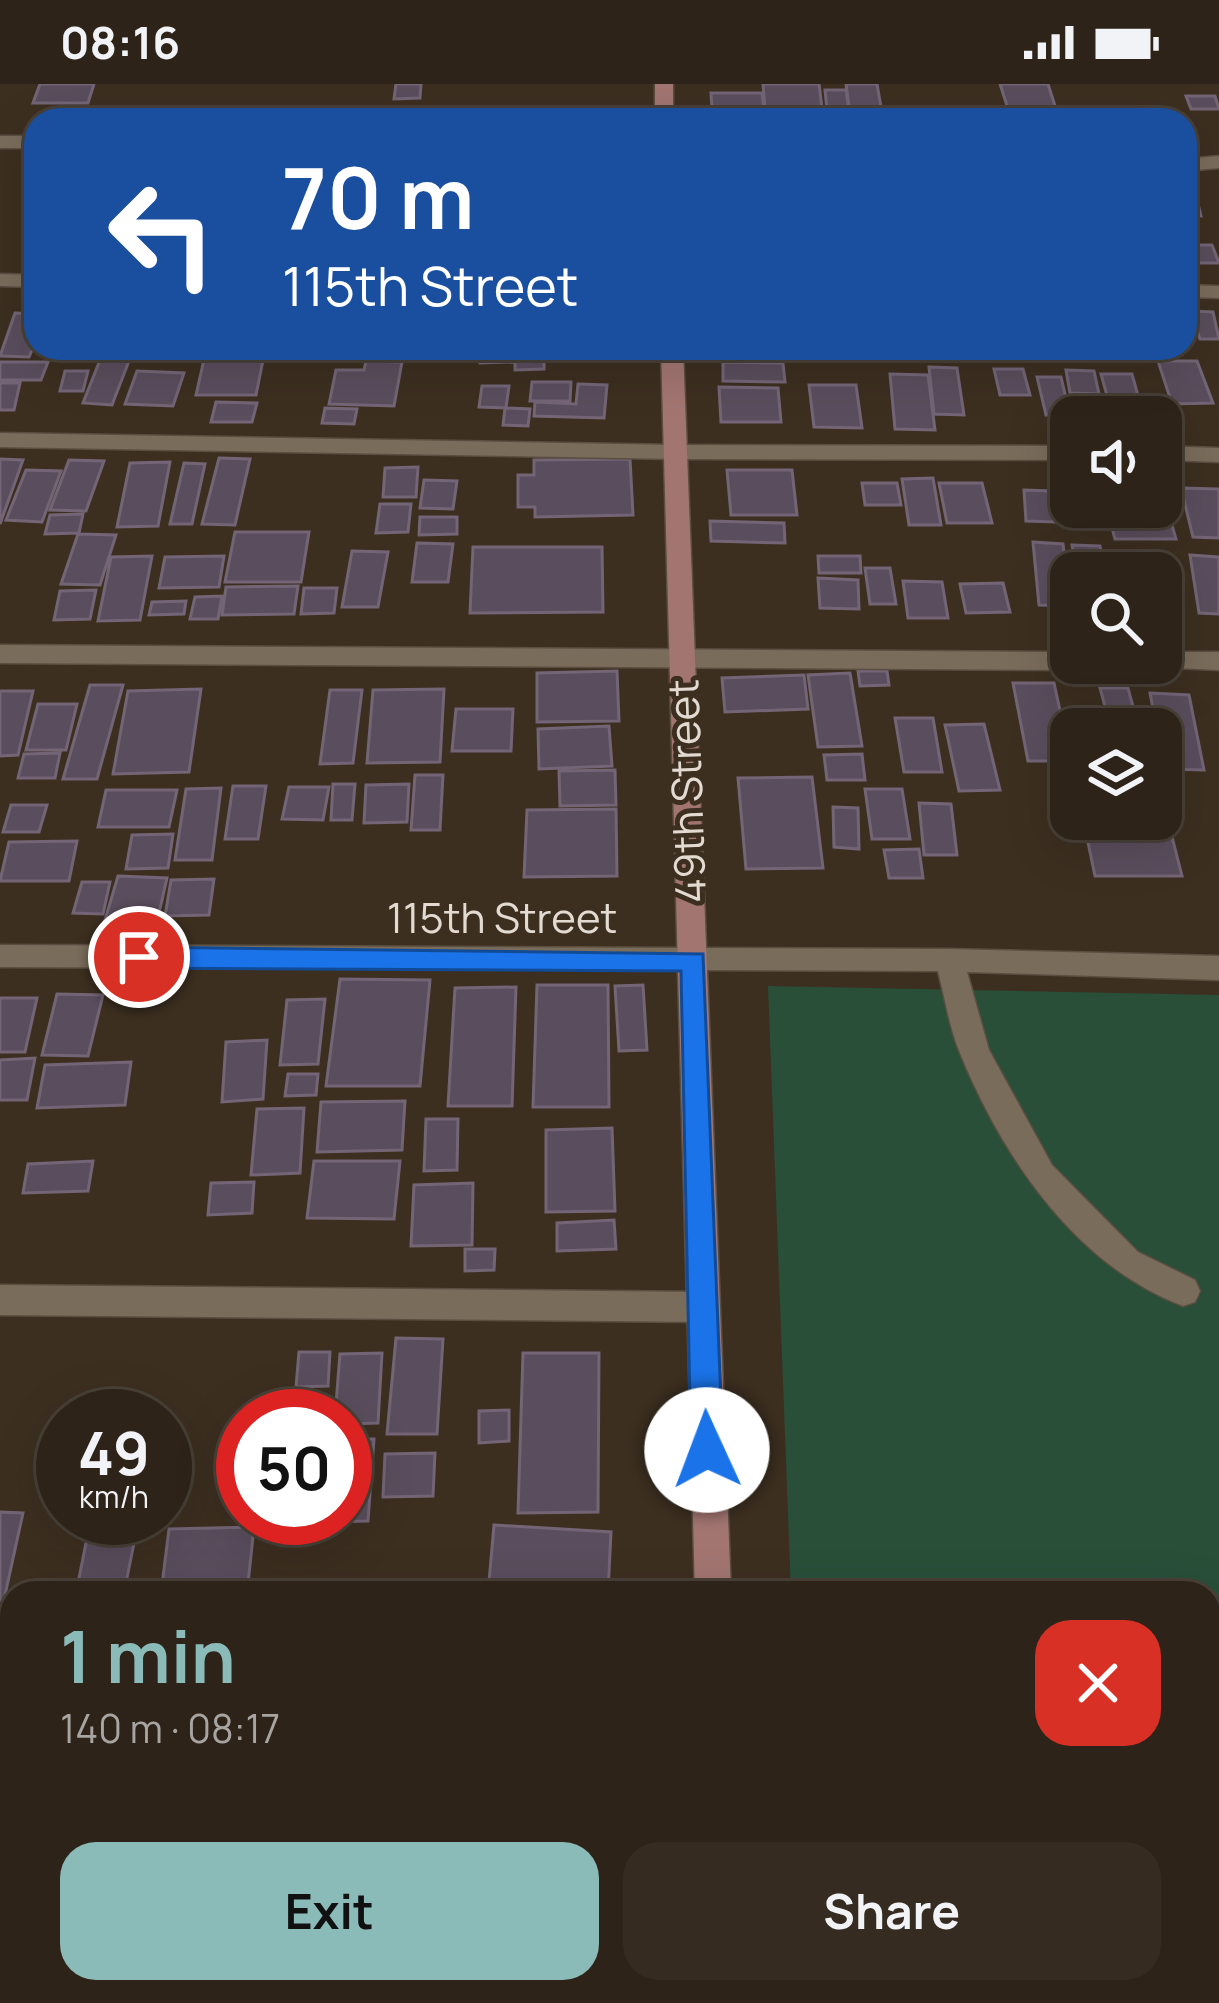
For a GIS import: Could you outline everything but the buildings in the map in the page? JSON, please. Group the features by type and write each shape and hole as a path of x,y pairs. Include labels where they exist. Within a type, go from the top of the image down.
{"main road":[{"name":"49th Street","path":"672,360 712,1581"}],"street":[{"path":"0,440 675,452 1050,452"},
{"path":"1182,454 1219,455"},
{"path":"0,654 1050,661"},
{"path":"1182,661 1219,662"},
{"name":"115th Street","path":"0,956 949,960 1219,968"},
{"path":"949,960 974,1052 1041,1175 1126,1262 1183,1291"},
{"path":"0,1300 702,1307"}],"green space":[{"path":"768,986 1219,995 1219,1581 791,1581"}],"route":[{"path":"139,957 694,961 707,1450"}]}
